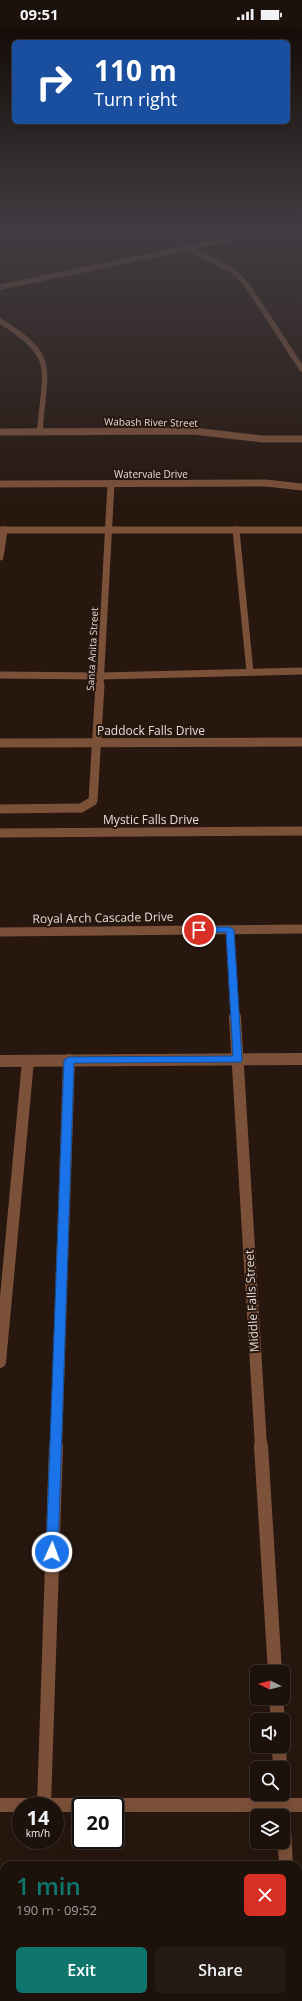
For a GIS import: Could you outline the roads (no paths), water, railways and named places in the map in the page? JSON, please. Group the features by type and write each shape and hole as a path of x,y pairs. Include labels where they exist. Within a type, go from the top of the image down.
{"street":[{"path":"3,323 18,332 35,347 45,365 40,432"},
{"path":"272,323 302,369"},
{"name":"Wabash River Street","path":"0,432 193,432 262,439 302,439"},
{"name":"Watervale Drive","path":"0,484 266,483 302,487"},
{"name":"Santa Anita Street","path":"0,809 80,808 93,801 111,484"},
{"path":"0,557 2,530 302,530"},
{"path":"236,530 250,672"},
{"path":"0,675 100,676 302,671"},
{"name":"Paddock Falls Drive","path":"0,743 302,742"},
{"name":"Mystic Falls Drive","path":"0,833 302,831"},
{"name":"Royal Arch Cascade Drive","path":"0,932 302,929"},
{"name":"Middle Falls Street","path":"230,930 275,1665"},
{"path":"0,1061 302,1059"},
{"path":"0,1362 28,1060"},
{"path":"44,1797 69,1060"},
{"path":"64,1805 250,1801"},
{"path":"282,1801 286,1861"},
{"path":"286,1801 302,1805"},
{"path":"0,1805 12,1805"}]}
